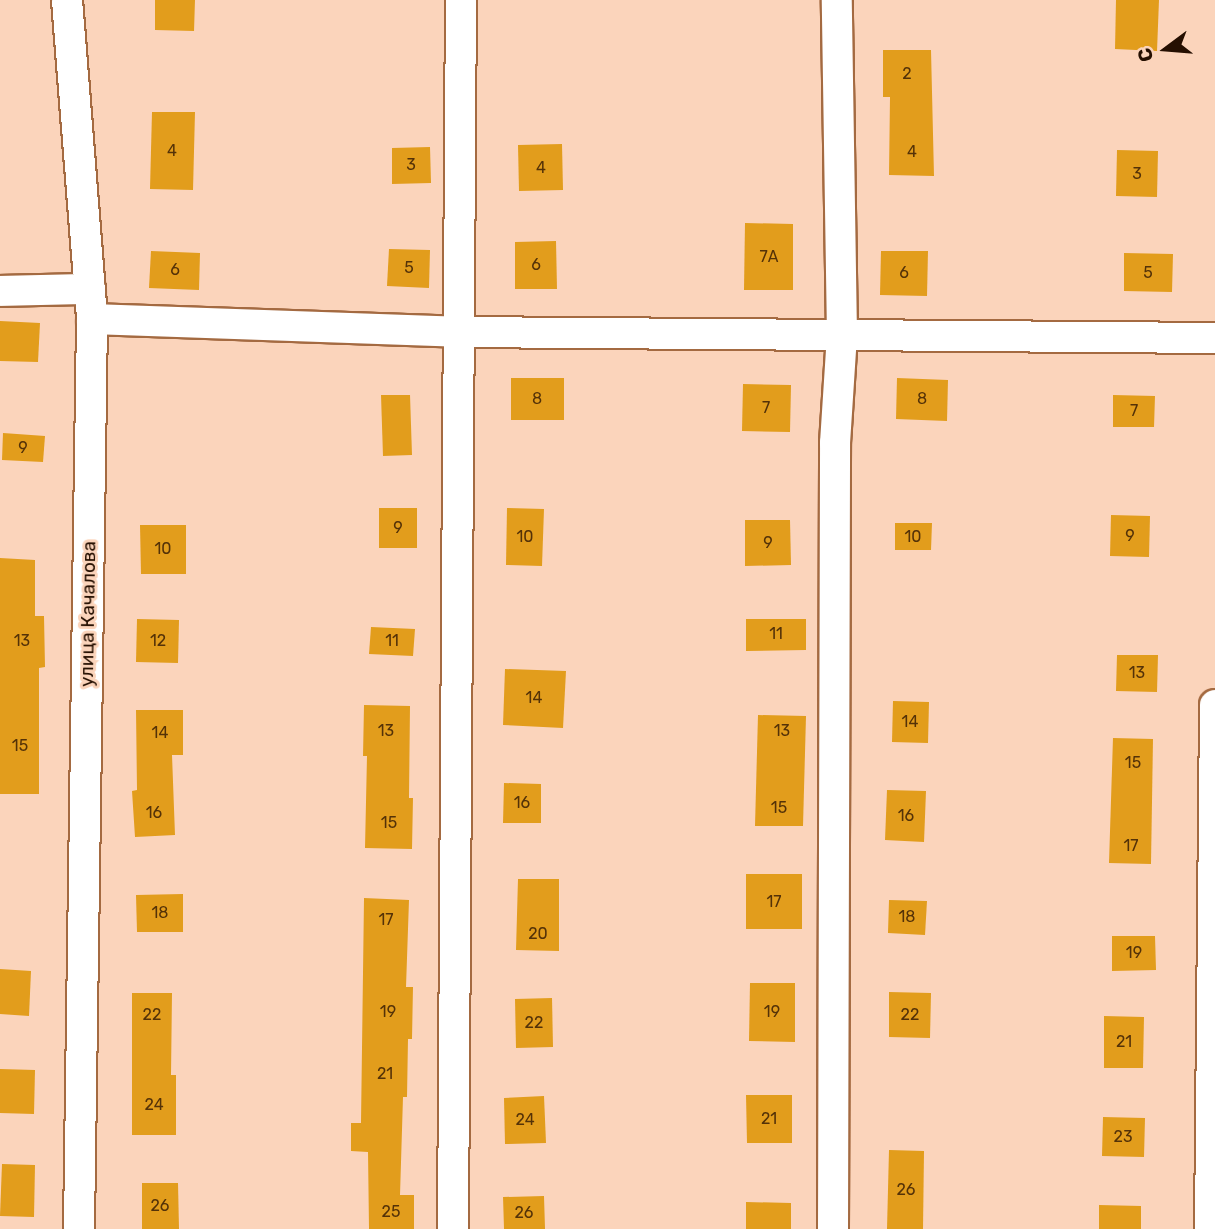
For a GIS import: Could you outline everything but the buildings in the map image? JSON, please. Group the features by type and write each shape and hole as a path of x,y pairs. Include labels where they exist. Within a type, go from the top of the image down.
{"street":[{"name":"улица Качалова","path":"67,0 92,319 79,1229"},
{"path":"453,1229 461,0"},
{"path":"833,1229 835,443 842,335 837,0"},
{"path":"0,291 90,289"},
{"path":"92,319 457,332 1215,338"},
{"path":"1210,1229 1215,705"}]}
